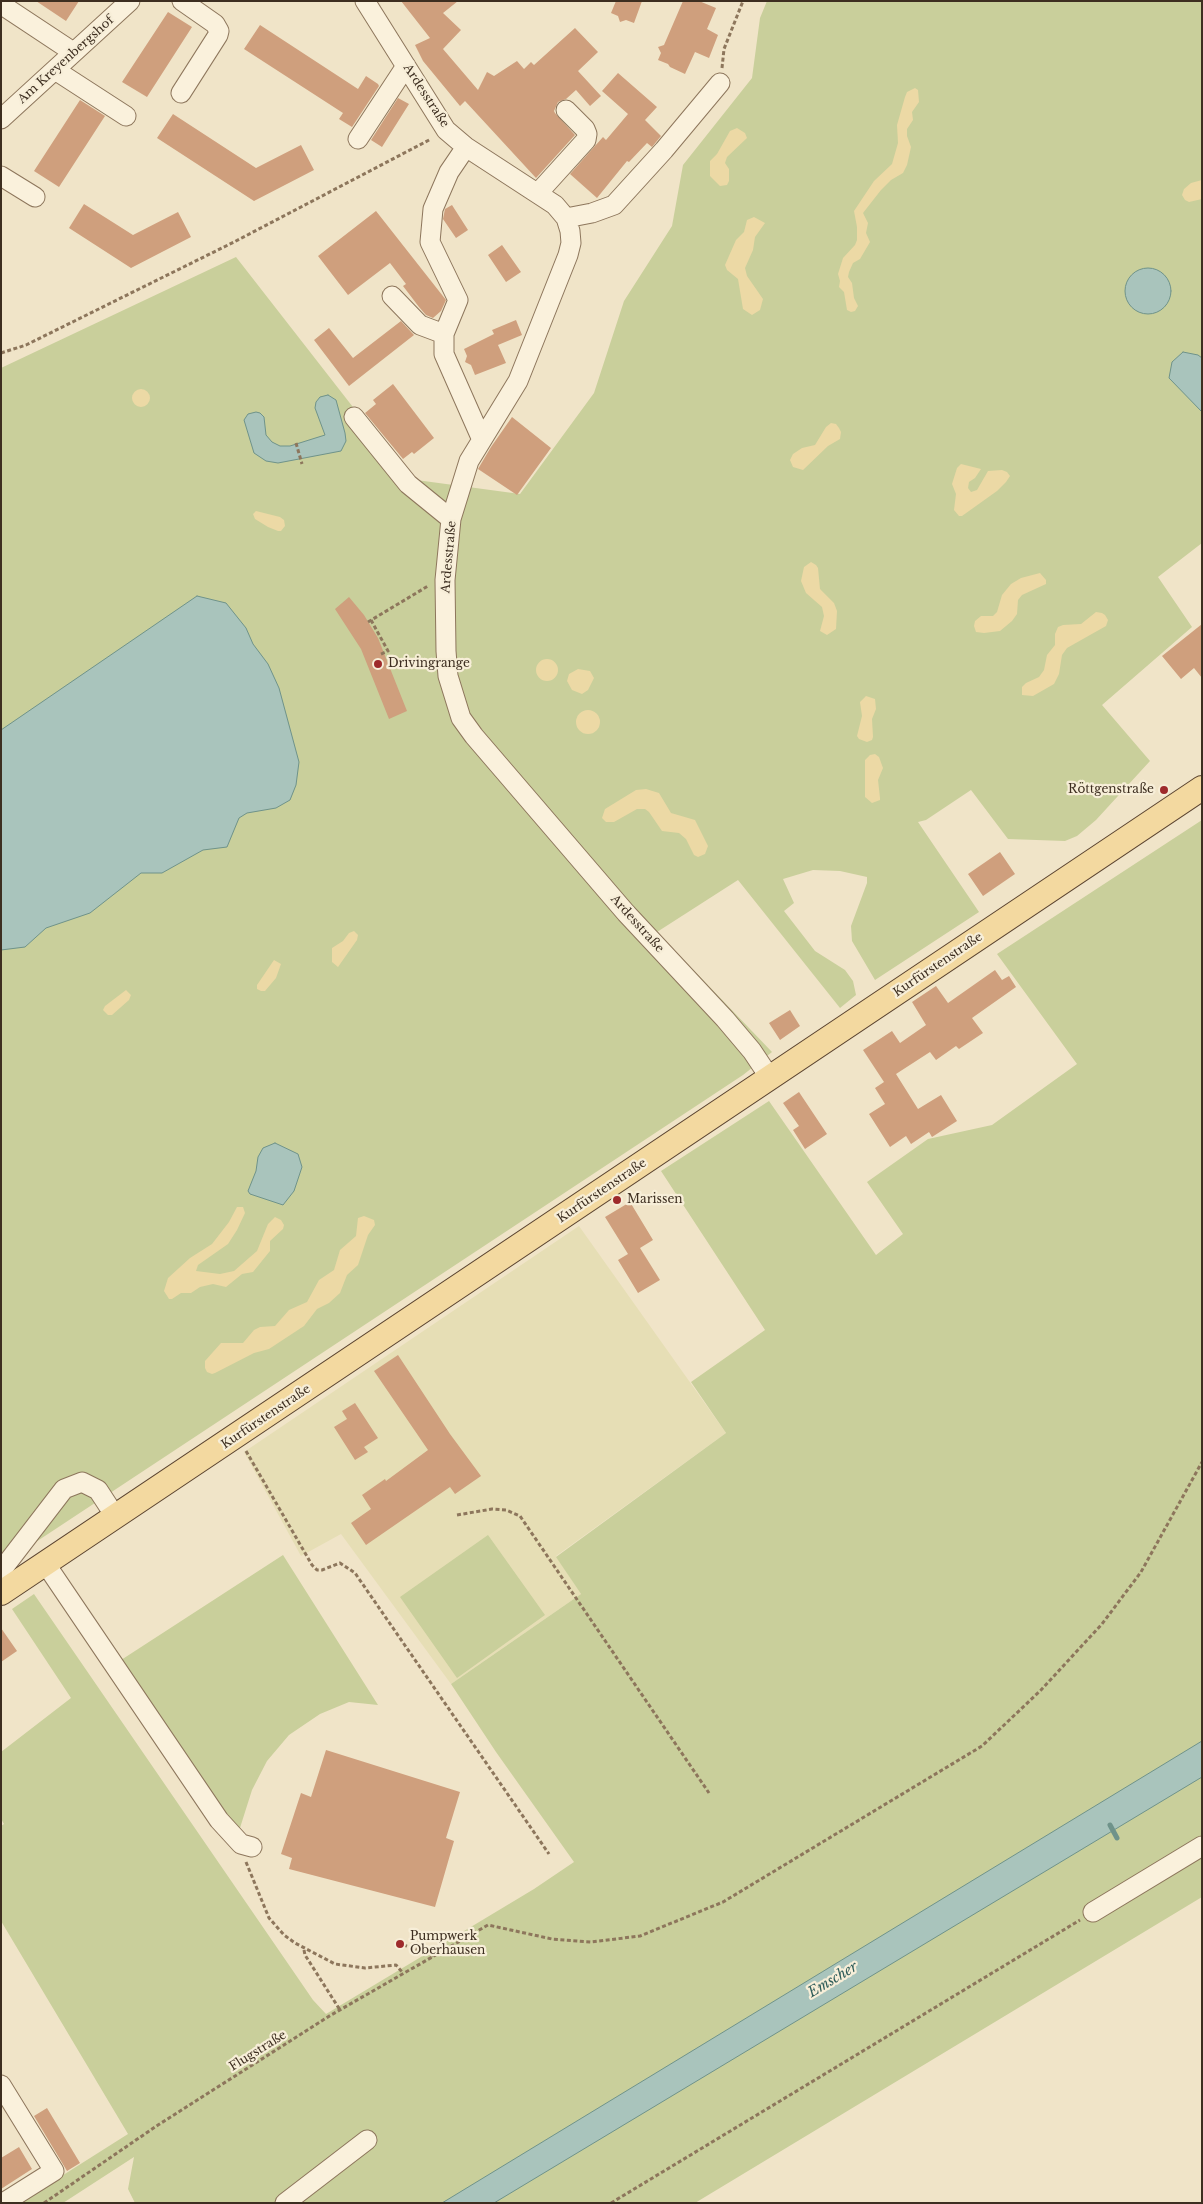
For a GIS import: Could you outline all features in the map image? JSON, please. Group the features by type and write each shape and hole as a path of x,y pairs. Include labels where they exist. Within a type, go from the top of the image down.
{"main road":[{"name":"Kurfürstenstraße","path":"1,1593 1202,788"}],"street":[{"name":"Am Kreyenbergshof","path":"1,119 130,1"},
{"path":"181,93 218,36 219,31 215,24 182,1"},
{"name":"Ardesstraße","path":"365,1 446,130 466,147 555,205 566,218 570,231 571,243 568,255 518,381 469,461 451,519 445,580 444,614 448,676 462,718 474,736 626,913 725,1019 770,1078"},
{"path":"5,7 73,52"},
{"path":"358,139 406,66"},
{"path":"55,70 126,116"},
{"path":"566,218 592,213 614,205 664,150 720,83"},
{"path":"538,194 586,140 587,134 585,129 566,110"},
{"path":"466,147 449,172 434,209 430,242 458,300 444,334 444,354 482,440"},
{"path":"1,176 35,197"},
{"path":"392,296 420,325 444,334"},
{"path":"354,417 408,484 451,519"},
{"path":"1,1570 64,1489 82,1482 98,1490 115,1516"},
{"path":"45,1564 219,1820 246,1846"},
{"path":"1093,1912 1202,1846"},
{"path":"1,2085 6,2105 54,2171 3,2203"},
{"path":"285,2203 367,2140"}],"path":[{"path":"720,83 724,49 744,1"},
{"path":"1,352 26,345 234,242 446,130"},
{"path":"296,442 302,464"},
{"path":"379,655 387,650 370,621 433,583 445,580"},
{"path":"237,1435 312,1565 317,1570 322,1570 340,1563 355,1573 549,1854"},
{"name":"Flugstraße","path":"44,2203 158,2125 340,2010 488,1925 552,1939 592,1942 640,1936 723,1902 982,1746 1041,1690 1102,1624 1141,1572 1202,1462"},
{"path":"457,1515 506,1510 520,1516 709,1793"},
{"path":"246,1846 248,1871 269,1918 284,1935 304,1949 336,1964 365,1968 396,1965 403,1973"},
{"path":"611,2203 1093,1912"},
{"path":"397,1942 432,1954 433,1958"},
{"path":"304,1949 305,1955 340,2010"}],"shaded area":[{"path":"579,1226 726,1433 556,1556 581,1594 451,1684 341,1534 301,1556 244,1452"}],"green space":[{"path":"767,1 1202,1 1202,543 1158,577 1192,627 1102,705 1150,761 1096,820 1077,836 1065,841 1008,839 971,790 926,820 918,822 979,912 875,980 852,941 851,926 867,883 867,877 840,871 813,870 783,879 794,903 784,911 815,951 845,970 853,981 856,995 840,1008 738,880 657,932 772,1052 743,1075 1,1565 1,368 236,257 409,479 520,494 594,393 624,301 672,226 683,165 752,78 760,18"},
{"path":"1202,820 1202,1897 695,2203 135,2203 128,2189 134,2157 63,2203 19,2203 128,2134 1,1921 1,1826 4,1824 1,1819 1,1752 71,1698 12,1609 34,1594 313,2000 326,2014 534,1889 574,1862 496,1752 451,1684 581,1594 556,1557 726,1433 691,1382 765,1330 661,1171 769,1101 876,1255 903,1234 867,1182 928,1139 992,1125 1077,1064 997,954"},
{"path":"488,1535 545,1615 457,1678 400,1597"},
{"path":"283,1555 378,1705 349,1702 320,1714 289,1735 267,1761 252,1790 239,1831 225,1818 118,1662"}],"sand":[{"path":"915,88 918,90 919,102 912,112 913,120 907,129 907,136 911,147 907,165 903,173 891,180 881,190 863,213 868,223 866,233 870,242 860,259 853,263 849,272 848,277 852,283 854,298 858,306 855,311 851,312 847,310 844,292 839,287 838,274 843,258 857,240 854,211 874,181 892,164 898,143 897,125 905,97 907,92"},
{"path":"737,128 745,133 747,138 727,157 725,163 729,169 729,181 727,185 720,186 710,176 710,161 717,154 730,131"},
{"path":"1202,180 1202,199 1189,202 1185,200 1182,195 1184,189 1191,183"},
{"path":"754,217 765,223 755,237 753,250 745,268 747,276 763,299 760,310 752,315 743,309 738,279 727,270 725,265 736,240 744,232 747,220"},
{"path":"141,389 147,392 150,398 147,404 141,407 135,404 132,398 135,392"},
{"path":"831,423 836,424 839,428 841,432 840,439 828,446 803,470 793,467 790,460 793,454 802,448 815,445 826,427"},
{"path":"961,464 981,469 975,478 969,482 968,488 971,492 977,490 988,471 1002,470 1010,476 997,491 962,516 959,516 954,510 956,494 952,484 957,468"},
{"path":"256,511 280,517 284,520 285,526 281,531 268,527 255,519 253,514"},
{"path":"811,562 818,568 820,589 834,603 837,611 836,629 827,635 820,631 824,616 822,607 806,593 801,581 804,567"},
{"path":"1040,573 1046,580 1046,584 1022,595 1018,600 1017,614 1012,621 1000,631 976,632 975,621 981,616 993,616 997,612 1002,595 1011,584 1021,578"},
{"path":"1096,612 1105,615 1108,620 1106,626 1067,648 1062,655 1059,674 1054,684 1033,696 1022,695 1022,687 1039,677 1044,670 1047,655 1055,645 1055,634 1058,627 1081,624"},
{"path":"547,659 555,662 558,670 555,678 547,681 539,678 536,670 539,662"},
{"path":"578,669 590,671 594,678 588,690 582,694 572,690 567,681 569,674"},
{"path":"866,696 875,699 876,709 872,719 873,737 872,740 867,742 859,739 857,736 862,716 860,702"},
{"path":"588,710 596,714 600,722 596,730 588,734 580,730 576,722 580,714"},
{"path":"875,754 879,757 883,768 878,780 880,800 872,803 865,797 865,760 870,755"},
{"path":"646,789 659,793 671,813 695,820 708,846 705,854 698,857 694,855 686,839 679,833 662,831 645,809 637,809 614,822 606,822 602,818 605,809 636,790"},
{"path":"354,931 358,935 357,940 338,967 332,962 332,948"},
{"path":"274,960 281,964 276,978 265,991 257,989 257,985"},
{"path":"126,990 131,995 129,1000 112,1015 108,1015 103,1010 105,1006"},
{"path":"237,1207 243,1207 245,1213 237,1230 228,1244 198,1265 196,1271 220,1274 234,1271 257,1251 268,1224 275,1217 281,1220 284,1225 283,1229 270,1241 270,1251 253,1272 242,1274 226,1287 213,1284 200,1287 191,1293 181,1293 169,1299 164,1291 168,1278 190,1258 212,1244 229,1222"},
{"path":"364,1216 374,1220 375,1225 368,1235 358,1265 347,1275 340,1293 329,1303 317,1309 304,1326 269,1349 254,1353 215,1373 207,1372 205,1361 221,1343 243,1343 254,1330 260,1327 275,1326 289,1310 307,1302 319,1280 334,1270 340,1250 356,1236 358,1218"}],"water":[{"path":"1143,268 1153,268 1167,278 1171,291 1167,304 1161,310 1153,314 1143,314 1129,304 1125,296 1125,286 1135,272"},
{"path":"1183,352 1198,355 1202,358 1202,412 1169,378 1172,362"},
{"path":"328,395 336,400 345,433 346,441 341,451 278,463 266,461 254,453 244,420 248,414 260,413 264,417 266,435 272,442 280,446 290,446 325,435 315,408 316,402 320,397"},
{"path":"197,596 226,603 246,628 253,644 268,664 279,688 299,762 296,785 290,800 276,808 247,813 239,818 227,847 203,850 162,873 141,873 90,913 46,928 25,947 1,950 1,730"},
{"path":"275,1143 298,1154 302,1167 294,1191 283,1205 250,1194 248,1191 256,1171 258,1157 263,1148"},
{"name":"Emscher","path":"1202,1741 1202,1777 494,2203 442,2203"}],"building":[{"path":"36,1 79,1 66,21"},
{"path":"401,1 458,1 443,13 461,30 443,49 478,90 487,72 494,76 517,61 524,69 531,62 534,65 575,28 598,52 578,71 601,96 590,106 576,90 566,99 558,102 555,113 575,135 536,178 465,101 460,106 423,61 415,45 430,38"},
{"path":"616,1 642,1 634,23 626,20 620,22 618,16 611,13"},
{"path":"683,1 699,1 716,8 707,29 718,35 709,58 695,52 685,74 658,60 661,53 658,47 664,45"},
{"path":"168,12 192,27 147,97 122,82"},
{"path":"260,25 358,89 366,76 378,84 379,86 352,127 339,119 343,113 244,49"},
{"path":"618,73 657,107 645,120 661,136 652,147 647,143 629,162 627,161 597,198 570,174 603,137 606,140 628,114 602,91"},
{"path":"398,98 409,104 382,147 371,140"},
{"path":"80,100 105,116 59,187 34,171"},
{"path":"173,114 256,168 301,145 314,170 254,201 157,138"},
{"path":"84,204 133,235 178,212 191,237 131,268 69,228"},
{"path":"452,205 468,230 456,238 443,219 445,209"},
{"path":"376,211 446,300 441,311 433,318 426,315 419,307 403,286 406,284 390,263 348,295 318,256"},
{"path":"502,245 521,272 506,282 488,255"},
{"path":"516,320 522,335 498,345 506,363 475,375 471,365 465,362 467,356 464,349 494,334 492,330"},
{"path":"401,321 414,335 349,386 314,340 329,328 353,358"},
{"path":"393,384 434,438 414,454 412,452 403,459 365,413 376,404 373,400"},
{"path":"512,417 551,448 517,495 478,469"},
{"name":"Drivingrange","path":"349,597 364,615 378,638 407,711 389,719 361,649 335,609"},
{"path":"1202,624 1202,678 1194,668 1181,679 1162,656"},
{"path":"1000,852 1015,874 983,896 968,874"},
{"path":"995,970 1002,980 1009,976 1016,987 972,1018 983,1033 959,1049 956,1046 936,1060 930,1052 896,1074 918,1109 941,1095 957,1121 932,1137 929,1132 911,1144 906,1136 890,1147 869,1114 885,1104 875,1088 884,1082 863,1050 892,1031 900,1043 926,1025 912,1002 936,986 948,1003"},
{"path":"790,1010 800,1026 780,1040 769,1023"},
{"path":"799,1092 827,1134 805,1149 793,1130 799,1126 783,1103"},
{"path":"630,1202 653,1240 640,1248 660,1280 638,1293 618,1260 628,1254 605,1217"},
{"path":"398,1355 450,1434 481,1476 455,1494 450,1487 366,1545 351,1523 371,1509 362,1495 385,1479 386,1481 428,1450 374,1371"},
{"path":"355,1403 378,1438 364,1447 368,1452 355,1460 334,1427 347,1419 342,1411"},
{"path":"1,1628 17,1651 1,1662"},
{"path":"326,1750 460,1792 446,1838 454,1841 435,1907 289,1869 292,1858 281,1854 301,1793 311,1797"},
{"path":"47,2108 80,2163 67,2171 34,2116"},
{"path":"19,2147 32,2169 1,2189 1,2158"}],"waterway":[{"path":"1110,1825 1117,1838"}],"place":[{"name":"Drivingrange","path":"378,664"},
{"name":"Röttgenstraße","path":"1164,790"},
{"name":"Marissen","path":"617,1200"},
{"name":"Pumpwerk Oberhausen","path":"400,1944"}]}
